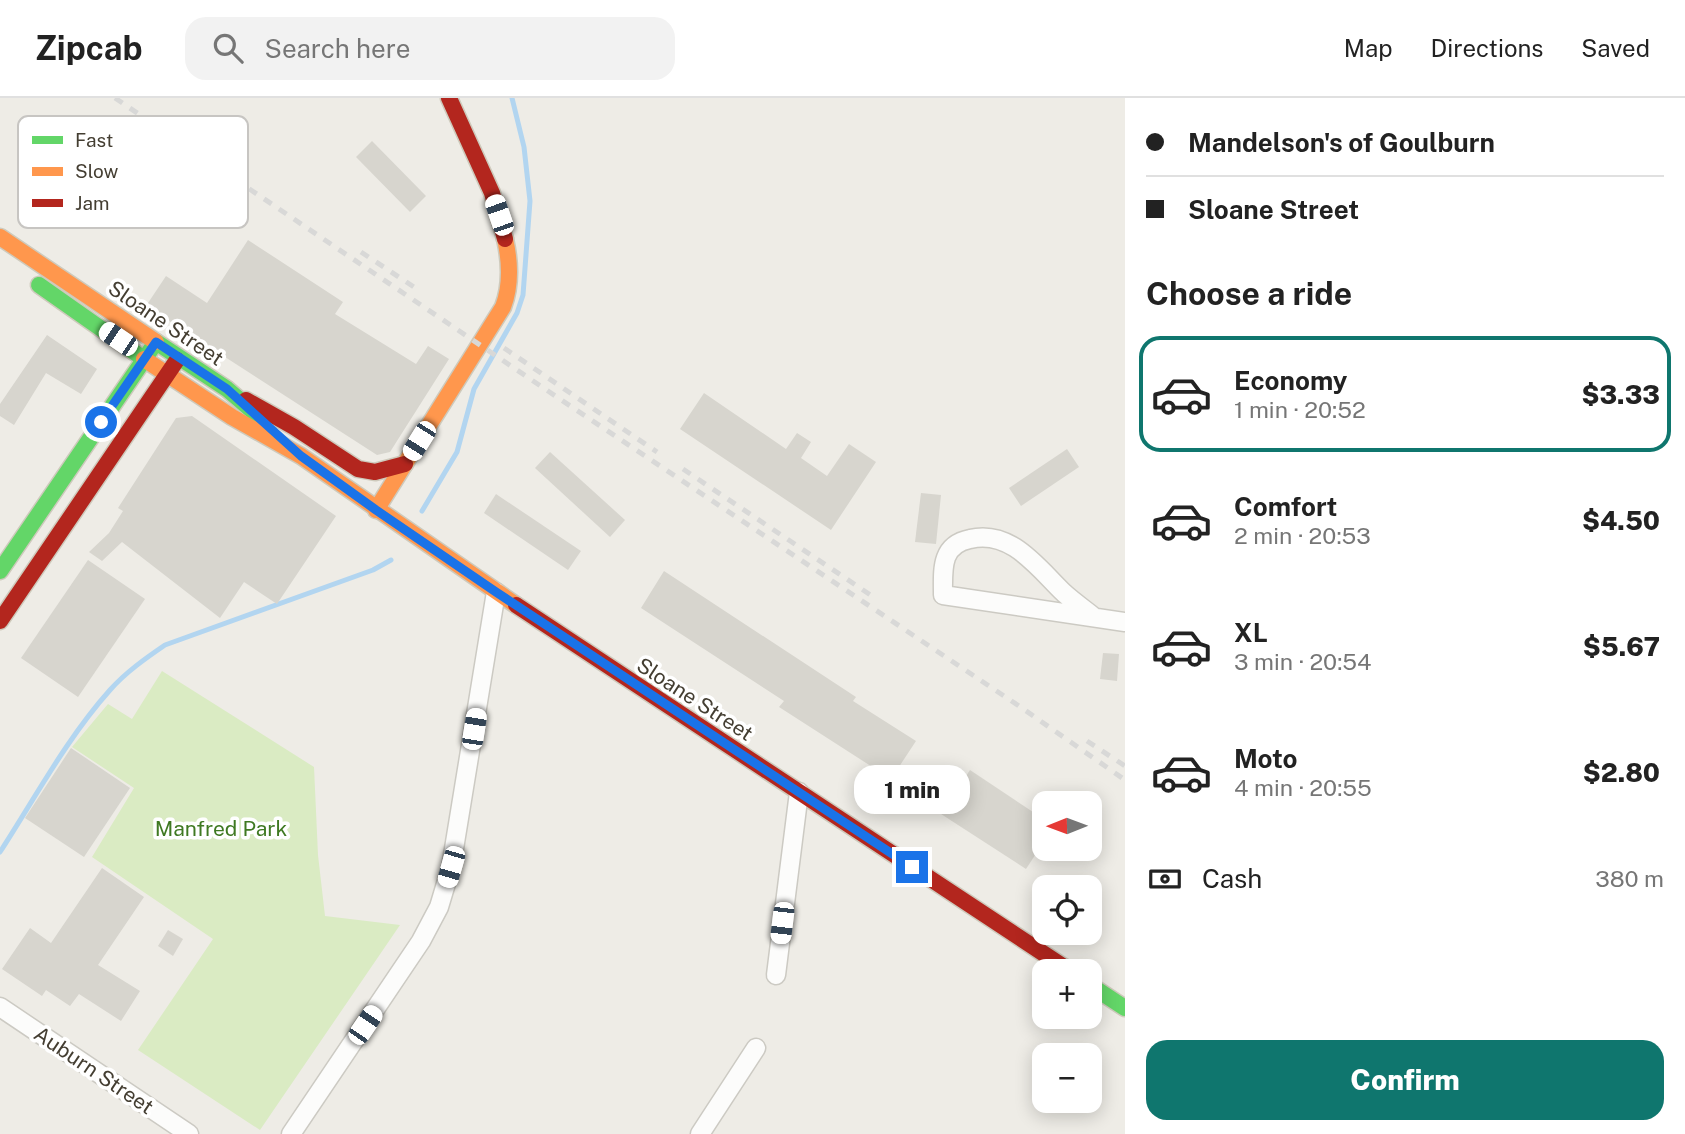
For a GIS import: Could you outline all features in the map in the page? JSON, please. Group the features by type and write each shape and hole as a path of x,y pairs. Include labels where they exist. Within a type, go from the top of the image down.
{"main road":[{"path":"376,510 498,315 508,291 506,254 499,215 484,174 449,98"},
{"name":"Sloane Street","path":"0,237 227,389 301,456"},
{"name":"Sloane Street","path":"22,274 166,375 301,456 496,592 1052,959"},
{"path":"26,582 1,569 156,342"},
{"path":"0,621 179,358"},
{"path":"227,389 294,427 358,469 381,471 405,464"},
{"path":"1102,993 1125,1008"}],"street":[{"path":"1094,617 1027,555 1000,540 976,537 953,545 947,553 943,565 943,595 1125,622"},
{"path":"291,1134 395,982 439,907 451,867 496,592"},
{"path":"776,975 799,792"},
{"name":"Auburn Street","path":"0,1007 189,1134"},
{"path":"699,1134 756,1048"}],"green space":[{"name":"Manfred Park","path":"162,671 314,767 318,855 325,916 400,925 260,1130 138,1050 213,939 92,857 134,788 72,747 108,704 132,719"}],"building":[{"path":"372,141 426,196 410,212 356,157"},
{"path":"248,240 343,302 335,314 416,364 428,346 449,359 390,452 377,455 146,306 166,276 207,303"},
{"path":"47,335 97,369 81,394 46,373 14,425 0,416 0,404"},
{"path":"704,393 786,449 797,433 811,442 801,458 827,476 849,444 876,462 831,530 680,429"},
{"path":"192,416 336,516 277,604 244,582 220,618 122,542 102,561 89,552 109,533 123,511 118,508 176,418"},
{"path":"1067,449 1079,467 1021,506 1009,488"},
{"path":"550,452 625,520 610,537 535,468"},
{"path":"921,493 941,495 936,544 915,542"},
{"path":"496,494 581,551 568,570 484,513"},
{"path":"88,560 145,599 78,697 21,658"},
{"path":"664,571 856,697 853,701 916,741 891,779 779,707 784,701 641,608"},
{"path":"1103,653 1119,654 1117,681 1100,679"},
{"path":"71,748 130,788 84,857 25,818"},
{"path":"970,770 1032,811 1032,860 1026,869 941,814"},
{"path":"102,868 144,897 98,965 140,991 121,1021 79,994 70,1006 46,990 42,996 2,969 30,928 51,943"},
{"path":"168,930 183,939 173,956 158,946"}],"waterway":[{"path":"422,511 457,452 474,389 517,313 523,295 530,201 524,147 512,98"},
{"path":"0,852 52,769 94,709 116,683 143,660 165,645 373,570 391,560"}],"railway":[{"path":"115,98 142,116"},
{"path":"248,188 1125,780"},
{"path":"361,252 417,289"},
{"path":"504,348 657,452"},
{"path":"683,469 872,596"},
{"path":"1087,741 1125,766"}],"traffic: fast":[{"path":"39,285 144,359"},
{"path":"0,571 156,342 227,389 263,420"},
{"path":"1102,993 1125,1008"}],"traffic: slow":[{"path":"0,237 156,342"},
{"path":"376,510 503,307 509,273 505,239"},
{"path":"144,359 232,417 301,456 516,605"}],"traffic: jam":[{"path":"449,98 492,193 505,239"},
{"path":"0,621 177,360"},
{"path":"246,400 294,427 358,469 375,472 405,464"},
{"path":"516,605 1052,959"}],"route":[{"path":"101,422 156,342 227,389 301,456 376,510 912,867"}]}
